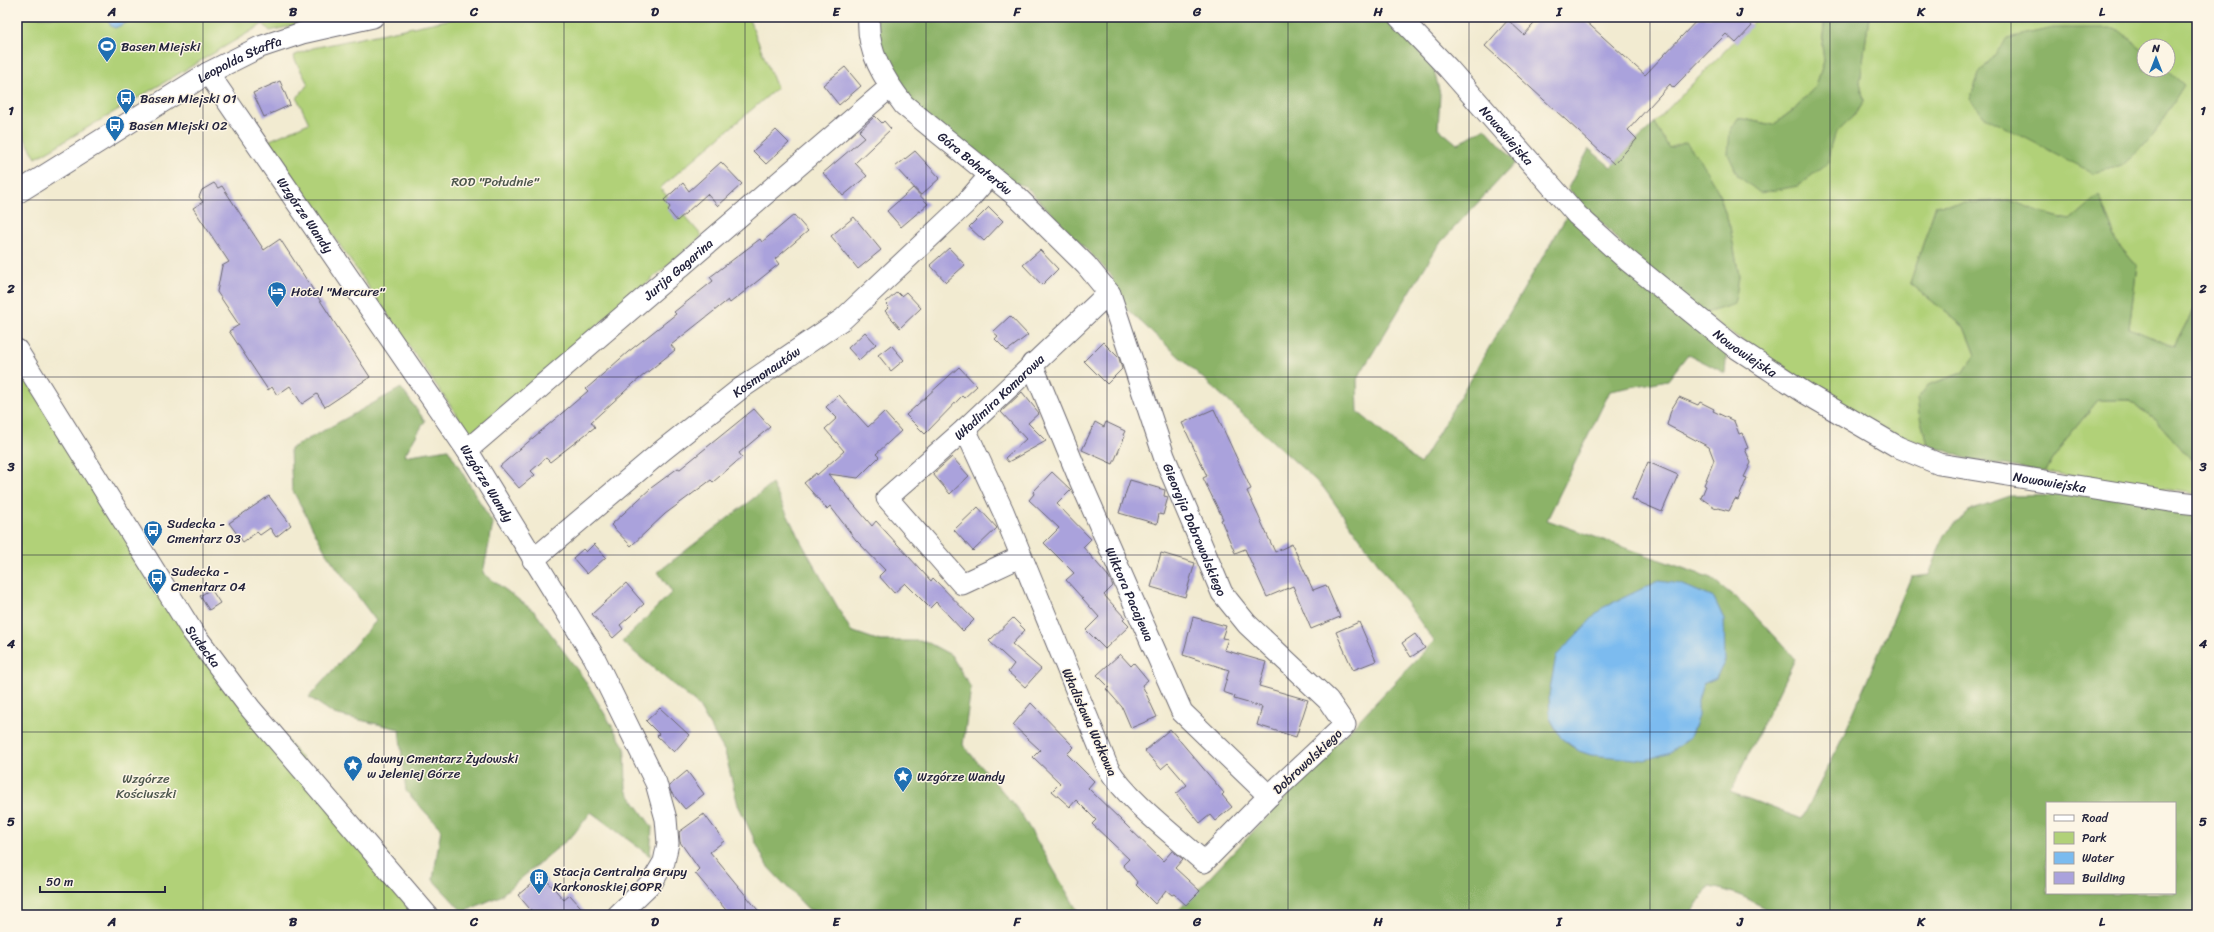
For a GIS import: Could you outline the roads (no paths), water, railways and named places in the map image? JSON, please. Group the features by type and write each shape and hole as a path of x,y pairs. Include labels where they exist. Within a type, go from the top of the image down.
{"street":[{"name":"Leopolda Staffa","path":"17,193 208,73 279,40 373,17"},
{"name":"Góra Bohaterów","path":"869,17 868,32 875,59 890,87 904,104 1016,196 1075,255 1110,294"},
{"name":"Nowowiejska","path":"1399,17 1448,68 1577,215 1627,260 1732,345 1861,427 1898,447 1939,464 2197,504"},
{"name":"Wzgórze Wandy","path":"208,73 467,450 533,560 594,657 656,783 663,801 668,843 664,862 652,882 618,915"},
{"name":"Jurija Gagarina","path":"467,450 890,87"},
{"name":"Kosmonautów","path":"533,560 663,450 740,389 843,319 965,204 990,175"},
{"name":"Władimira Komarowa","path":"1020,557 962,584 887,498 965,429 1098,302 1110,294"},
{"name":"Gieorgija Dobrowolskiego","path":"1110,294 1164,456 1222,593 1247,624 1328,700 1345,725"},
{"name":"Sudecka","path":"17,350 192,631 250,708 427,915"},
{"name":"Wiktora Pacajewa","path":"1032,364 1085,493 1182,712 1269,796"},
{"name":"Władisława Wołkowa","path":"965,429 1003,511 1020,557 1108,768 1116,781 1204,862 1269,796"},
{"name":"Dobrowolskiego","path":"1269,796 1345,725"}],"water":[{"path":"106,17 138,17 115,28 111,26"},
{"path":"1658,581 1681,584 1714,598 1724,619 1725,661 1716,678 1703,684 1698,700 1698,716 1690,737 1671,752 1645,760 1591,755 1579,751 1561,738 1550,718 1549,695 1556,656 1602,608"}],"place":[{"name":"Basen Miejski","path":"107,63"},
{"name":"Basen Miejski 01","path":"126,115"},
{"name":"Basen Miejski 02","path":"115,142"},
{"name":"Hotel \"Mercure\"","path":"277,308"},
{"name":"Sudecka - Cmentarz 03","path":"153,547"},
{"name":"Sudecka - Cmentarz 04","path":"157,595"},
{"name":"dawny Cmentarz Żydowski w Jeleniej Górze","path":"353,782"},
{"name":"Wzgórze Wandy","path":"903,793"},
{"name":"Stacja Centralna Grupy Karkonoskiej GOPR","path":"539,895"}],"park label":[{"name":"ROD \"Południe\"","path":"495,181"},
{"name":"Wzgórze Kościuszki","path":"146,786"}]}
